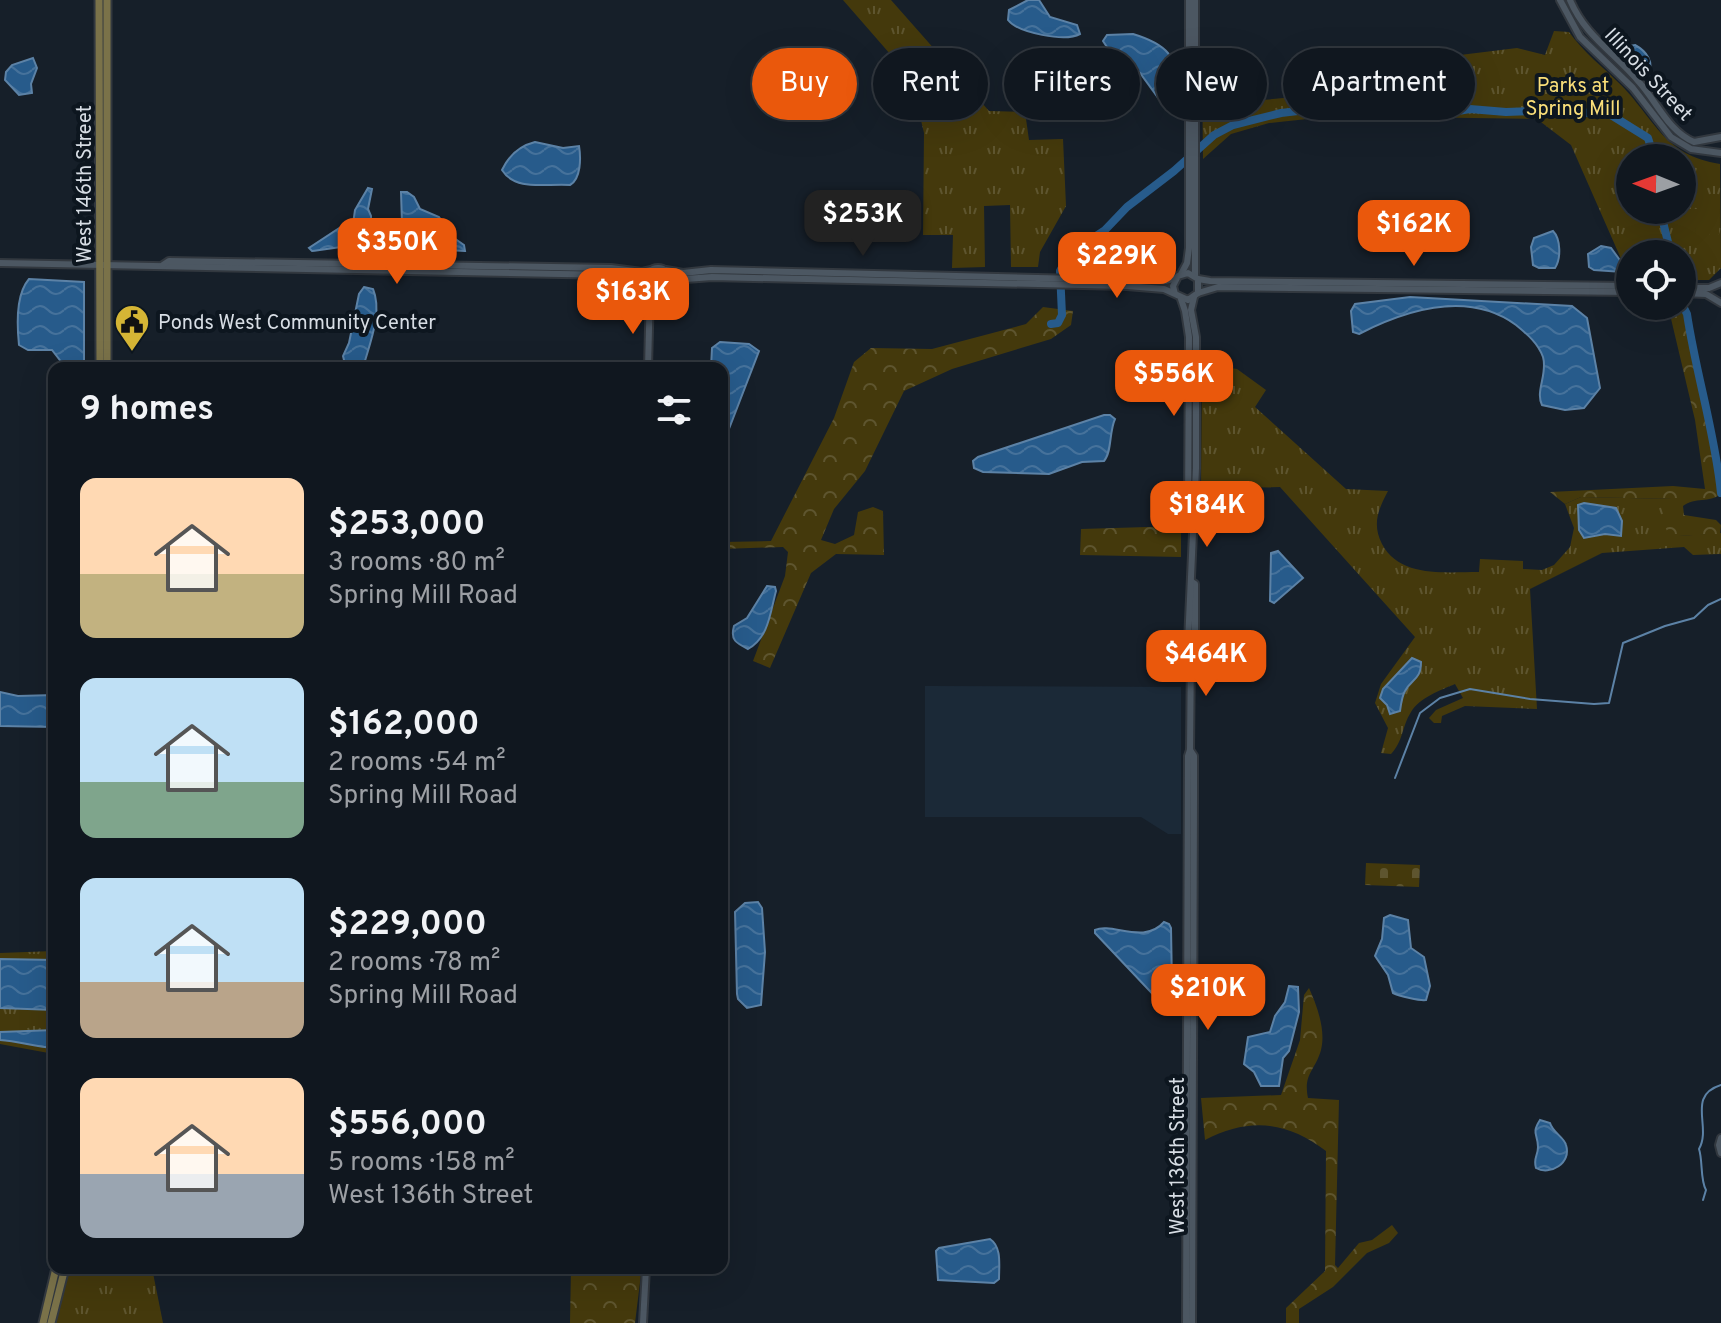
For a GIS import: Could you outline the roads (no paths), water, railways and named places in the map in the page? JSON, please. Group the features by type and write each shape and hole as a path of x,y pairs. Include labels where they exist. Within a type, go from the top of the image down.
{"main road":[{"name":"West 146th Street","path":"99,0 107,362"},
{"name":"West 146th Street","path":"100,362 107,0"},
{"path":"43,1323 55,1274"},
{"path":"51,1323 63,1274"}],"street":[{"path":"1179,276 1189,254 1189,0"},
{"path":"1195,0 1196,237 1193,266 1196,277"},
{"name":"Illinois Street","path":"1560,0 1580,37 1630,85 1671,137 1691,149 1721,152"},
{"name":"Illinois Street","path":"1570,0 1590,34 1640,82 1676,129 1694,142 1721,140"},
{"path":"1721,140 1721,152"},
{"path":"163,265 169,261 611,268 640,272 659,267 678,273 711,270 1055,281"},
{"path":"0,263 614,275 633,277 649,287 665,290 686,279 712,277 1165,281 1179,276 1208,281 1616,286"},
{"path":"648,362 651,307 647,275 651,270"},
{"path":"651,307 671,280 666,270"},
{"name":"West 136th Street","path":"1179,276 1173,286 1185,311 1189,337 1188,514 1192,517"},
{"name":"West 136th Street","path":"1189,1323 1188,756 1191,645 1188,642 1196,468 1196,337 1191,310 1196,295 1196,277"},
{"path":"1064,281 1163,289 1178,296 1196,295 1218,287 1616,292"},
{"path":"1696,289 1721,283"},
{"path":"1721,283 1717,293 1721,303"},
{"path":"1696,292 1721,303"},
{"path":"1721,1138 1721,1153"},
{"path":"645,1323 646,1274"}],"water":[{"path":"1028,0 1039,0 1050,17 1077,25 1080,34 1053,37 1013,25 1008,20 1009,10"},
{"path":"1133,34 1163,48 1156,48 1156,95 1140,73 1140,48 1108,48 1103,41 1107,35"},
{"path":"1635,45 1648,57 1648,75 1623,51 1623,47"},
{"path":"33,58 37,68 31,84 32,93 19,95 5,80 6,72 12,65"},
{"path":"535,142 563,148 579,146 579,168 574,182 570,185 532,185 508,177 502,170 508,160 519,149"},
{"path":"368,188 372,189 368,209 371,216 371,248 351,246 312,251 309,248 341,227 353,224 355,210"},
{"path":"401,192 414,197 420,209 439,217 454,238 464,245 465,251 425,247 409,249 402,223"},
{"path":"1553,231 1559,244 1557,264 1555,268 1539,268 1533,265 1531,247 1534,238"},
{"path":"1601,246 1611,248 1616,255 1616,272 1589,267 1588,254"},
{"path":"29,279 84,282 84,362 61,362 52,350 28,350 19,345 18,320"},
{"path":"364,287 373,289 376,298 374,329 365,362 344,362 343,356 349,343 359,294"},
{"path":"1410,297 1572,306 1587,318 1600,388 1584,408 1565,410 1542,405 1540,394 1544,363 1538,347 1516,325 1478,308 1437,307 1417,311 1359,334 1353,332 1351,311 1355,304"},
{"path":"720,342 749,344 759,351 728,431 728,362 711,362 712,348"},
{"path":"1104,415 1115,419 1104,461 1082,462 1049,474 983,472 974,468 973,461 978,457"},
{"path":"1584,503 1616,508 1622,521 1621,536 1605,534 1584,538 1579,530 1578,505"},
{"path":"1278,551 1303,578 1274,603 1270,601 1271,553"},
{"path":"767,586 775,587 776,591 770,616 765,631 748,649 735,640 734,626 747,618"},
{"path":"1412,658 1421,662 1419,672 1404,693 1400,711 1390,714 1380,698 1383,689"},
{"path":"0,692 18,696 48,695 48,727 0,726"},
{"path":"758,902 762,908 765,952 761,1005 747,1008 737,994 735,912 745,903"},
{"path":"1390,915 1408,920 1411,948 1424,957 1430,986 1426,1000 1393,993 1388,975 1375,956 1382,939 1384,918"},
{"path":"1164,922 1171,928 1170,1005 1163,1005 1095,933 1095,930 1102,928 1147,932"},
{"path":"0,959 48,960 48,1010 0,1008"},
{"path":"1289,986 1298,987 1299,1012 1289,1051 1283,1058 1279,1086 1261,1086 1254,1072 1244,1064 1248,1037 1270,1032 1275,1016 1285,1002"},
{"path":"48,1030 48,1047 0,1040 0,1032"},
{"path":"1540,1120 1550,1123 1565,1142 1566,1157 1553,1169 1542,1170 1535,1165 1538,1147 1535,1131"},
{"path":"990,1239 999,1257 999,1279 994,1283 938,1280 936,1251 939,1248"}],"waterway":[{"path":"1051,324 1058,323 1062,315 1060,271 1070,253 1105,230 1127,207 1214,135 1233,125 1281,113 1332,107 1375,111 1393,101 1410,112 1437,105 1446,113 1470,109 1506,112 1576,109 1611,115 1648,138 1650,144"},
{"path":"1664,224 1668,240"},
{"path":"1688,320 1721,493"},
{"path":"1395,778 1420,713 1440,698 1470,689 1530,699 1609,703 1623,643 1694,618 1708,605 1721,599"},
{"path":"1703,1200 1706,1190 1699,1149 1703,1131 1702,1104 1705,1096 1721,1085"}],"place":[{"name":"Ponds West Community Center","path":"132,353"}],"park label":[{"name":"Parks at Spring Mill","path":"1573,96"}]}
